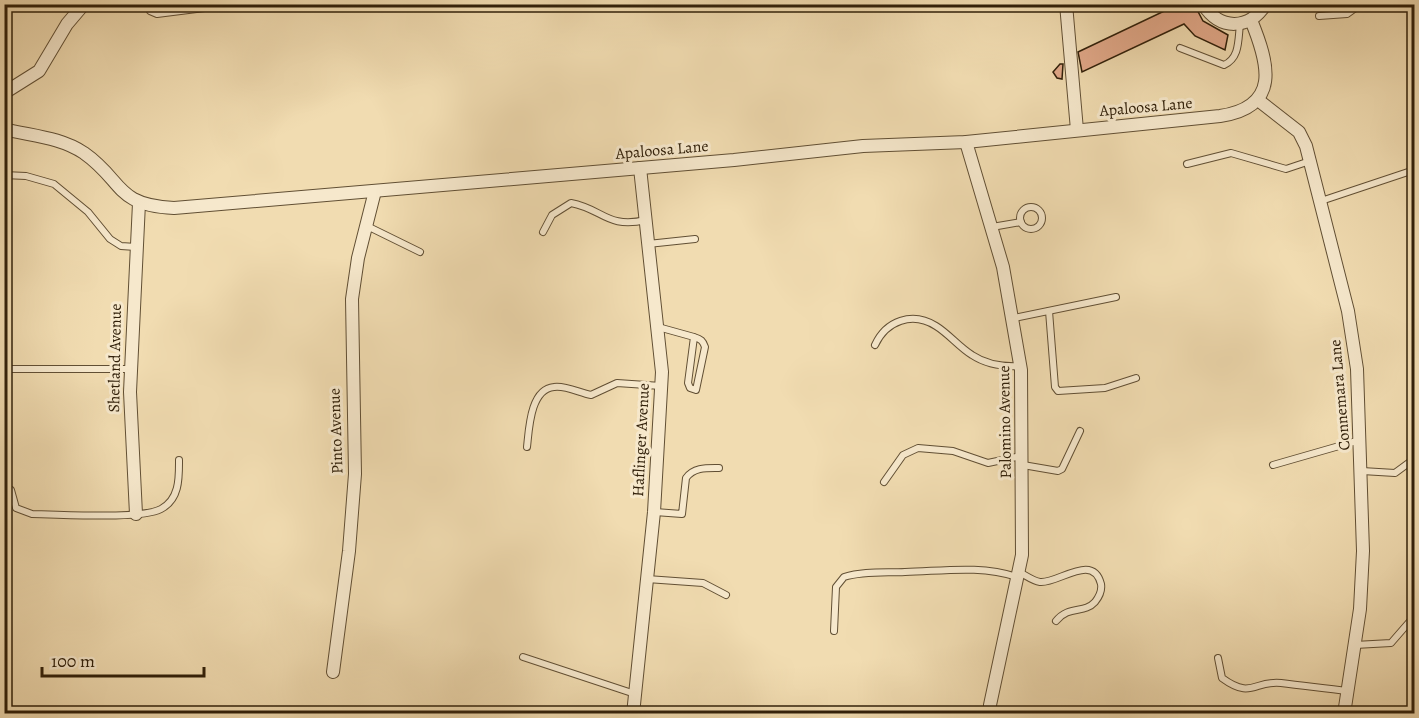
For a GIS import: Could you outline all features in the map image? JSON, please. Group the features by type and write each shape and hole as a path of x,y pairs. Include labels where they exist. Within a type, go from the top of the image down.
{"street":[{"path":"4,93 39,71 67,24 84,4"},
{"path":"1066,4 1077,130"},
{"path":"1203,4 1218,21 1246,22 1266,4"},
{"path":"1246,22 1266,63 1266,82 1258,100"},
{"name":"Apaloosa Lane","path":"139,203 150,207 196,208 863,146 966,142 1238,114 1258,100"},
{"name":"Connemara Lane","path":"1258,100 1301,134 1321,201 1348,311 1357,369 1364,551 1360,609 1344,714"},
{"path":"4,129 56,140 82,152 139,203"},
{"name":"Palomino Avenue","path":"966,142 992,226 1014,318 1021,366 1022,555 990,705"},
{"name":"Haflinger Avenue","path":"633,714 654,512 661,386 658,327 640,168"},
{"name":"Pinto Avenue","path":"333,672 349,551 355,474 352,299 375,191"},
{"name":"Shetland Avenue","path":"136,514 130,446 131,369 139,203"}],"lane":[{"path":"149,4 150,11 157,14 228,5"},
{"path":"1319,16 1347,14 1361,4"},
{"path":"1180,48 1224,65 1232,62 1246,22"},
{"path":"1187,164 1231,153 1286,169 1310,161"},
{"path":"1321,201 1414,170"},
{"path":"4,175 26,176 54,184 88,212 110,239 122,246 137,247"},
{"path":"543,232 552,215 571,203 610,221 633,223 646,220"},
{"path":"992,226 1021,222"},
{"path":"367,226 420,252"},
{"path":"648,244 695,239"},
{"path":"1014,318 1116,297"},
{"path":"1049,311 1055,387 1058,391 1105,388 1136,378"},
{"path":"874,345 880,334 892,322 921,320 937,326 973,356 996,365 1021,366"},
{"path":"658,327 700,338 705,347 696,390 690,388 688,383 694,337"},
{"path":"4,369 131,369"},
{"path":"526,447 533,408 549,388 556,386 591,395 616,383 661,386"},
{"path":"884,482 903,455 918,448 953,451 988,463 1023,460 1058,471 1062,469 1080,431"},
{"path":"1273,465 1361,440"},
{"path":"1362,471 1395,473 1414,459"},
{"path":"11,490 16,508 32,514 136,514 162,509 174,497 179,483 179,460"},
{"path":"654,512 682,514 686,478 690,473 696,469 719,468"},
{"path":"834,631 836,587 844,577 878,572 961,568 1018,574 1040,582 1054,580 1078,569 1092,573 1098,578 1101,590 1096,602 1090,606 1066,610 1056,621"},
{"path":"647,579 703,583 726,595"},
{"path":"1355,645 1391,643 1411,620"},
{"path":"523,657 635,694"},
{"path":"1218,658 1222,678 1234,687 1253,689 1269,683 1281,683 1347,691"},
{"path":"1221,714 1263,714"}],"building":[{"path":"1179,4 1194,4 1203,21 1228,35 1225,50 1195,36 1184,24 1082,72 1078,52"},
{"path":"1060,64 1063,64 1062,79 1057,78 1053,72"}]}
